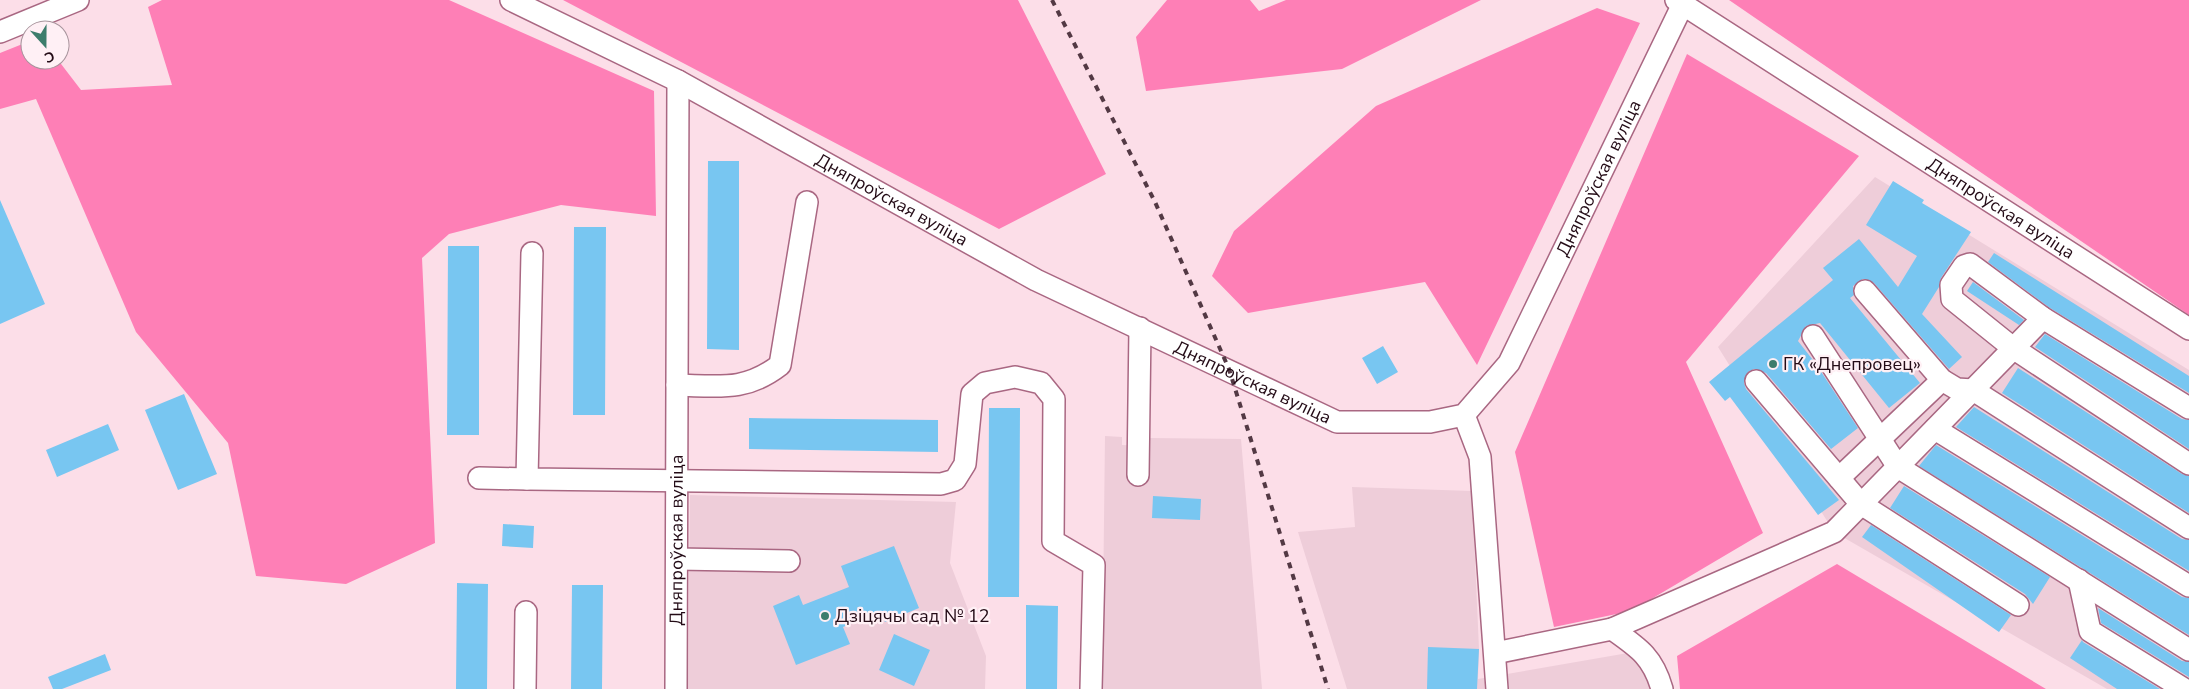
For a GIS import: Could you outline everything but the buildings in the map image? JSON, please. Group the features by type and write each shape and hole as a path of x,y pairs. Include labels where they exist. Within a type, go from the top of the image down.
{"street":[{"path":"0,32 78,0"},
{"path":"511,0 678,81"},
{"name":"Дняпроўская вуліца","path":"676,689 678,81 1036,280 1337,422 1430,422 1464,415 1509,363 1679,2 2189,329"},
{"path":"677,385 738,386 763,378 780,365 807,202"},
{"path":"527,479 532,253"},
{"path":"2189,408 2043,318 1970,264 1964,266 1951,285 1952,298 2013,348 2189,464"},
{"path":"1865,291 1942,380 1957,389 1973,390 2189,528"},
{"path":"1495,653 1612,629 1834,532 2043,318"},
{"path":"1138,475 1140,328"},
{"path":"1813,336 1898,467 2189,650"},
{"path":"479,478 940,484 955,480 966,464 972,394 985,383 1015,377 1041,383 1054,399 1054,541 1094,565 1090,689"},
{"path":"1839,478 1942,380"},
{"path":"1756,381 1862,504 2018,606"},
{"path":"1464,415 1480,457 1496,689"},
{"path":"1935,429 2189,586"},
{"path":"677,559 789,561"},
{"path":"2078,580 2090,630 2184,689"},
{"path":"526,612 526,689"},
{"path":"1612,629 1638,648 1656,668 1662,689"}],"shaded area":[{"path":"162,0 449,0 654,91 656,216 561,205 449,234 422,258 435,543 346,584 256,576 228,443 136,332 36,99 0,109 0,53 20,45 20,70 66,70 81,90 172,85 148,7"},
{"path":"563,0 1018,0 1106,174 999,229"},
{"path":"1167,0 1250,0 1259,11 1286,0 1481,0 1342,69 1146,91 1136,37"},
{"path":"1729,0 2189,0 2189,315"},
{"path":"1597,8 1640,23 1477,365 1425,282 1248,313 1212,276 1234,231 1376,106"},
{"path":"1687,54 1859,156 1686,362 1763,533 1631,611 1554,627 1515,452"},
{"path":"1875,177 2189,370 2189,689 2107,689 1834,532 1718,347"},
{"path":"1105,436 1122,437 1122,445 1146,446 1150,438 1241,439 1262,689 1102,689"},
{"path":"1352,487 1472,491 1479,649 1478,679 1628,653 1651,677 1652,689 1347,689 1298,532 1355,527"},
{"path":"690,495 956,502 950,563 986,656 985,689 688,689"},
{"path":"1837,564 2046,689 1680,689 1677,656"}],"railway":[{"path":"1052,0 1155,202 1229,369 1328,689"}],"place":[{"name":"ГК «Днепровец»","path":"1773,364"},
{"name":"Дзіцячы сад № 12","path":"825,616"}]}
